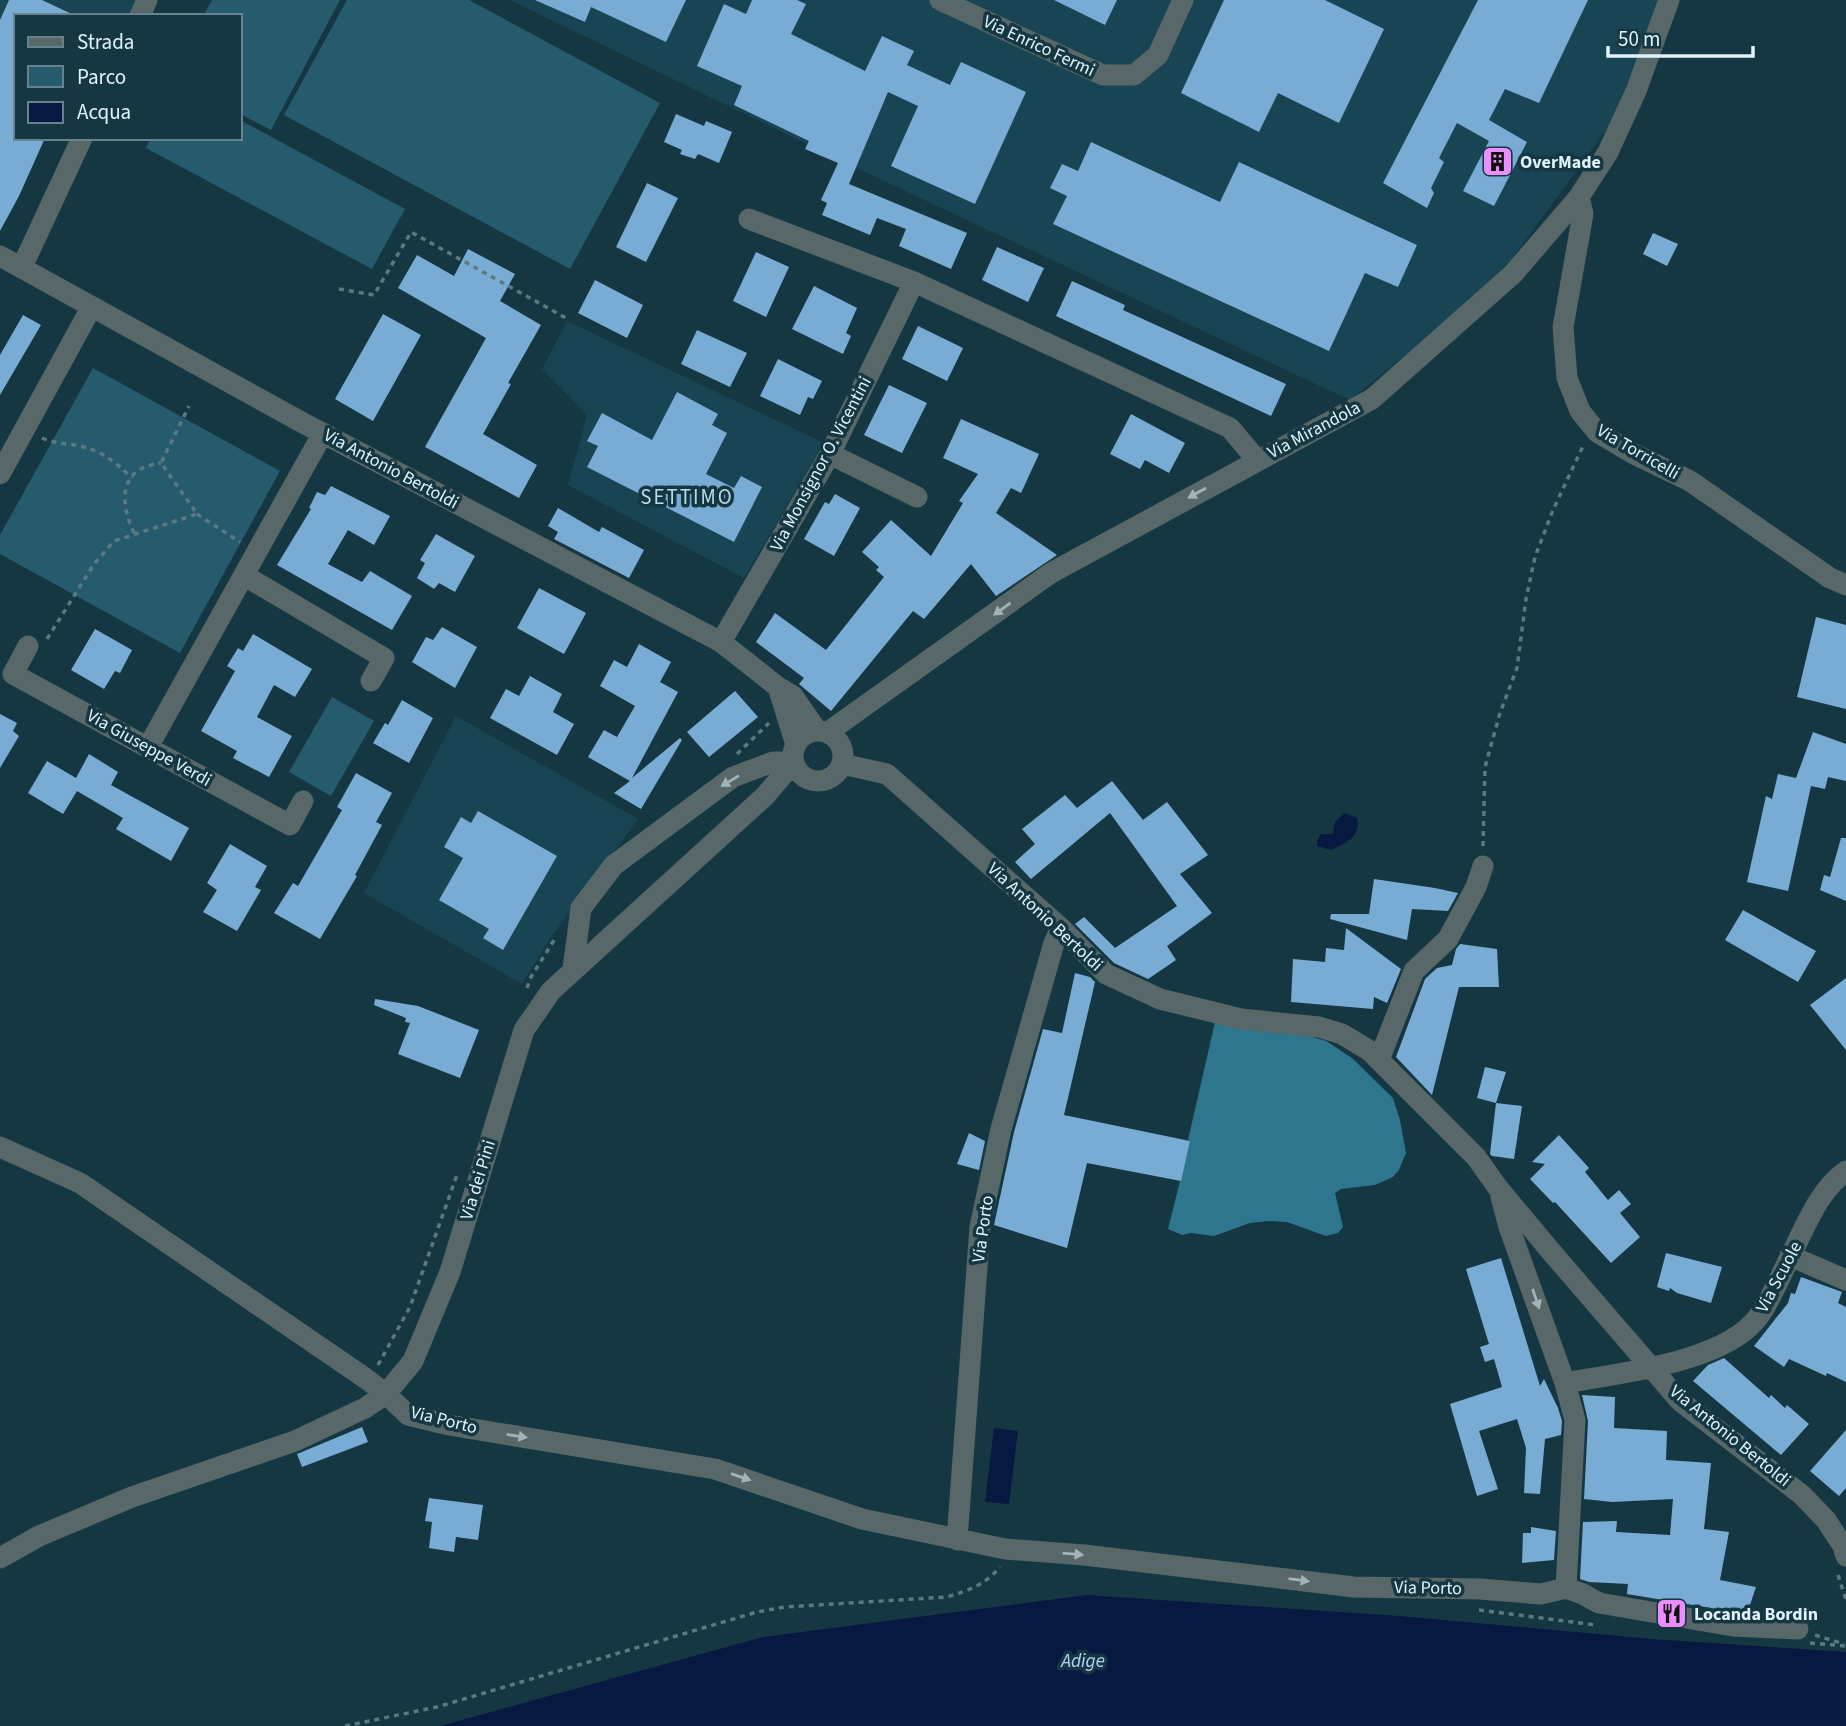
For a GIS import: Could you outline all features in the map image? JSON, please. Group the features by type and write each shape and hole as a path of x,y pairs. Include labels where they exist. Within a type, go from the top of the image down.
{"street":[{"name":"Via Enrico Fermi","path":"940,0 1103,75 1134,75 1158,55 1183,0"},
{"name":"Via Mirandola","path":"823,731 1051,573 1372,399 1513,274 1579,197 1608,152 1625,115 1669,0"},
{"path":"22,267 81,140"},
{"name":"Via Torricelli","path":"1579,197 1583,214 1563,327 1567,377 1580,411 1597,432 1634,454 1690,481 1830,578 1846,585"},
{"path":"749,219 914,282 1230,428 1257,460"},
{"name":"Via Antonio Bertoldi","path":"0,256 323,433 721,642 793,696 823,731"},
{"name":"Via Monsignor O. Vicentini","path":"721,642 830,454 914,282"},
{"path":"0,474 5,452 25,430 92,308"},
{"path":"148,747 323,433"},
{"path":"830,454 916,497"},
{"path":"245,576 384,657 370,681"},
{"name":"Via Giuseppe Verdi","path":"28,646 13,674 290,825 303,801"},
{"path":"778,687 799,762 817,781 828,779 837,773 842,764 843,751 838,740 823,731 806,733 799,762"},
{"path":"573,969 581,908 614,865 733,777 773,762 799,762"},
{"name":"Via dei Pini","path":"0,1558 39,1536 132,1497 295,1441 365,1408 386,1394 413,1361 450,1272 524,1030 551,991 573,969 765,796 799,762"},
{"name":"Via Antonio Bertoldi","path":"842,764 887,774 1061,928 1106,974 1160,999 1241,1019 1319,1027 1342,1034 1370,1051 1476,1157 1554,1255 1680,1401 1802,1495 1826,1520 1843,1545 1846,1556"},
{"path":"1379,1060 1414,971 1448,939 1476,887 1483,866"},
{"path":"581,908 592,933 597,937 612,936"},
{"name":"Via Porto","path":"957,1540 980,1227 1001,1129 1054,943 1061,928"},
{"path":"0,1147 80,1183 386,1394"},
{"name":"Via Scuole","path":"1565,1383 1650,1367 1714,1350 1735,1338 1758,1317 1814,1208 1834,1179 1846,1171"},
{"path":"1498,1188 1509,1227 1565,1383 1575,1420 1566,1588 1599,1603 1733,1626 1798,1629"},
{"path":"1527,1272 1554,1255"},
{"path":"1790,1256 1846,1280"},
{"name":"Via Porto","path":"386,1394 408,1415 449,1425 715,1469 862,1519 1005,1549 1084,1555 1354,1587 1480,1589 1541,1594 1566,1588"}],"path":[{"path":"339,289 374,295 411,232 566,318"},
{"path":"162,463 189,406"},
{"path":"1483,866 1485,766 1500,713 1517,668 1526,599 1535,557 1553,510 1592,427"},
{"path":"25,430 51,443 80,446 108,456 132,478"},
{"path":"134,533 125,514 124,492 132,478 147,465 162,463"},
{"path":"162,463 197,514 258,552"},
{"path":"28,646 49,638 94,564 114,541 197,514"},
{"path":"345,1726 437,1707 757,1612 785,1607 946,1597 971,1590 989,1579 1001,1565 1005,1549"},
{"path":"1798,1629 1846,1645"}],"shaded area":[{"path":"0,0 137,0 131,14 14,14 0,83"},
{"path":"510,0 1662,0 1609,126 1496,281 1350,400 846,163"},
{"path":"567,321 824,443 744,578 568,485 587,415 542,369"},
{"path":"456,716 638,819 549,940 522,984 364,893"},
{"path":"1215,1022 1300,1033 1326,1041 1352,1058 1393,1098 1406,1153 1393,1177 1375,1185 1341,1189 1335,1193 1343,1227 1338,1233 1326,1236 1287,1222 1268,1221 1250,1223 1214,1236 1191,1233 1182,1235 1168,1229"}],"green space":[{"path":"212,0 340,0 271,130 242,115 242,14 204,14"},
{"path":"347,0 469,0 660,103 570,269 284,115"},
{"path":"242,121 405,209 372,269 146,148 150,140 242,140"},
{"path":"93,368 280,471 180,653 0,554 0,535"},
{"path":"332,697 374,721 331,796 289,772"}],"water":[{"path":"1344,813 1357,818 1357,830 1354,834 1331,850 1317,846 1321,834 1333,834 1335,822"},
{"path":"994,1428 1018,1431 1009,1504 985,1502"},
{"name":"Adige","path":"1087,1595 1399,1616 1652,1639 1846,1652 1846,1726 440,1726 763,1637"}],"building":[{"path":"9,0 42,0 72,14 14,14 14,140 44,140 0,231 0,20"},
{"path":"535,0 686,0 666,42 591,7 585,22"},
{"path":"752,0 797,0 806,4 791,34 865,71 882,36 914,51 907,65 950,85 961,62 1026,92 975,204 891,166 918,106 888,92 849,184 967,233 951,269 899,246 906,229 877,218 870,235 822,215 827,203 821,200 838,163 805,149 809,141 734,105 742,86 697,66 724,4 746,14"},
{"path":"1054,0 1117,0 1105,25"},
{"path":"1224,0 1325,0 1384,29 1339,123 1278,93 1259,132 1181,93"},
{"path":"1478,0 1588,0 1539,103 1505,89 1489,120 1527,142 1494,206 1463,191 1489,141 1457,123 1439,158 1444,162 1431,188 1434,193 1427,208 1383,183"},
{"path":"676,114 704,126 706,121 732,132 719,163 698,154 695,159 680,154 682,150 664,142"},
{"path":"1091,142 1220,202 1239,162 1417,245 1398,287 1365,273 1329,351 1053,224 1067,196 1050,188 1062,164 1078,171"},
{"path":"647,183 678,198 646,262 616,247"},
{"path":"1653,233 1678,244 1667,266 1643,254"},
{"path":"997,247 1044,268 1028,302 982,280"},
{"path":"468,249 515,274 500,301 541,325 483,434 537,465 519,498 425,447 486,338 398,288 417,255 454,276"},
{"path":"756,252 789,267 766,317 733,301"},
{"path":"595,280 643,305 627,338 578,313"},
{"path":"1072,281 1125,305 1123,310 1286,384 1271,416 1056,316"},
{"path":"814,286 857,308 846,333 851,336 843,354 792,329"},
{"path":"383,314 421,335 373,421 335,399"},
{"path":"23,315 41,325 0,395 0,355"},
{"path":"918,326 963,348 947,381 902,359"},
{"path":"697,330 747,353 730,387 681,364"},
{"path":"778,359 822,381 813,399 808,397 800,415 760,396"},
{"path":"889,385 927,403 902,453 864,435"},
{"path":"677,392 718,414 712,425 727,433 706,474 734,488 741,476 762,487 734,542 587,467 598,446 587,441 602,413 652,440"},
{"path":"1131,414 1185,443 1169,473 1145,460 1140,469 1110,454"},
{"path":"961,419 1039,454 1021,493 1011,488 996,513 1057,555 996,596 971,564 924,619 913,611 831,711 799,684 804,678 756,642 775,613 826,650 884,577 876,570 879,567 862,552 891,520 931,556 963,503 959,501 978,474 943,458"},
{"path":"331,486 390,516 374,545 348,530 328,564 362,582 370,571 412,596 392,630 277,565 311,509 309,508 317,492 325,495"},
{"path":"835,494 860,508 834,556 804,539 825,502 829,504"},
{"path":"558,508 599,532 602,527 644,550 629,578 554,539 558,532 548,526"},
{"path":"436,534 475,556 455,592 439,583 434,589 417,578 425,563 420,560"},
{"path":"539,588 586,613 564,654 517,628"},
{"path":"1816,617 1846,625 1846,709 1797,697"},
{"path":"442,627 477,647 455,688 412,662 426,637 433,640"},
{"path":"95,629 132,650 120,673 115,671 104,689 71,670"},
{"path":"253,634 312,669 295,697 274,685 257,717 292,736 269,777 233,758 237,751 201,731 235,671 227,666 238,648 243,651"},
{"path":"639,644 671,662 660,682 678,692 632,778 680,738 682,740 641,809 614,793 630,781 588,757 604,730 617,737 635,706 600,686 614,660 627,667"},
{"path":"530,676 562,694 553,712 574,724 557,755 490,718 506,689 519,696"},
{"path":"735,691 758,717 709,757 687,732"},
{"path":"402,700 433,718 409,763 373,743 385,723 388,725"},
{"path":"0,714 17,723 13,731 19,736 0,768"},
{"path":"1813,732 1846,744 1846,781 1828,777 1825,789 1811,786 1788,891 1747,882 1766,796 1772,799 1778,774 1796,778"},
{"path":"89,754 118,772 111,785 189,828 171,861 116,829 123,818 77,791 63,814 28,793 47,761 76,778"},
{"path":"356,773 392,793 376,822 382,825 355,875 357,876 320,939 274,913 293,883 298,886 342,810 337,807"},
{"path":"1112,781 1143,820 1167,802 1208,855 1180,874 1212,913 1167,946 1176,960 1148,979 1114,963 1075,924 1084,917 1115,948 1177,906 1110,813 1031,879 1015,862 1035,844 1022,829 1065,795 1077,808"},
{"path":"478,811 557,856 503,950 483,938 489,929 439,900 463,858 444,847 461,817 471,823"},
{"path":"1841,838 1846,838 1846,901 1820,890 1824,875 1830,877"},
{"path":"230,844 267,866 255,887 261,890 237,931 203,912 217,890 207,883"},
{"path":"1374,879 1458,893 1448,911 1412,909 1407,940 1330,919 1331,914 1369,914"},
{"path":"1743,910 1816,951 1798,982 1725,940"},
{"path":"1346,928 1401,969 1387,1003 1374,997 1373,1009 1291,1002 1293,959 1325,962 1326,948 1344,950"},
{"path":"1460,944 1497,949 1499,987 1459,987 1432,1095 1396,1057 1425,979 1437,968 1452,965"},
{"path":"1075,973 1090,977 1095,982 1064,1115 1190,1141 1181,1181 1087,1163 1067,1248 994,1225 1014,1132 1043,1029 1062,1033"},
{"path":"1846,978 1846,1050 1810,1005"},
{"path":"375,999 418,1006 479,1030 460,1078 398,1054 410,1023 405,1022 406,1018 374,1005"},
{"path":"1485,1067 1506,1072 1496,1103 1477,1098"},
{"path":"1496,1103 1522,1106 1514,1159 1490,1154"},
{"path":"969,1133 985,1141 979,1170 957,1164"},
{"path":"1559,1135 1589,1168 1585,1172 1608,1200 1619,1190 1631,1204 1620,1213 1640,1237 1611,1263 1530,1179 1545,1164 1532,1162"},
{"path":"1666,1253 1722,1267 1711,1303 1677,1293 1670,1288 1669,1291 1657,1287"},
{"path":"1501,1258 1540,1386 1544,1379 1558,1408 1562,1421 1561,1435 1545,1439 1540,1494 1524,1493 1526,1448 1517,1419 1479,1431 1498,1489 1477,1496 1450,1404 1502,1387 1494,1359 1485,1362 1480,1347 1489,1344 1466,1269"},
{"path":"1801,1277 1842,1292 1838,1303 1846,1307 1846,1382 1789,1359 1784,1367 1754,1346 1788,1303 1791,1293 1795,1294"},
{"path":"1724,1358 1769,1398 1771,1395 1785,1408 1787,1405 1809,1424 1781,1455 1693,1381 1708,1365"},
{"path":"1582,1395 1615,1397 1614,1428 1667,1431 1666,1460 1711,1463 1704,1529 1729,1532 1720,1580 1756,1587 1747,1614 1627,1594 1628,1584 1580,1579 1583,1522 1617,1521 1616,1532 1670,1535 1673,1499 1612,1502 1584,1499 1588,1421"},
{"path":"362,1427 368,1442 302,1467 297,1454"},
{"path":"1846,1430 1846,1488 1839,1496 1810,1471"},
{"path":"429,1498 483,1505 478,1540 456,1537 454,1552 429,1548 432,1522 425,1521"},
{"path":"1531,1527 1556,1531 1554,1560 1522,1563 1523,1533 1531,1533"}],"place":[{"name":"OverMade","path":"1497,162"},
{"name":"Locanda Bordin","path":"1671,1614"}],"district":[{"name":"SETTIMO","path":"687,497"}]}
